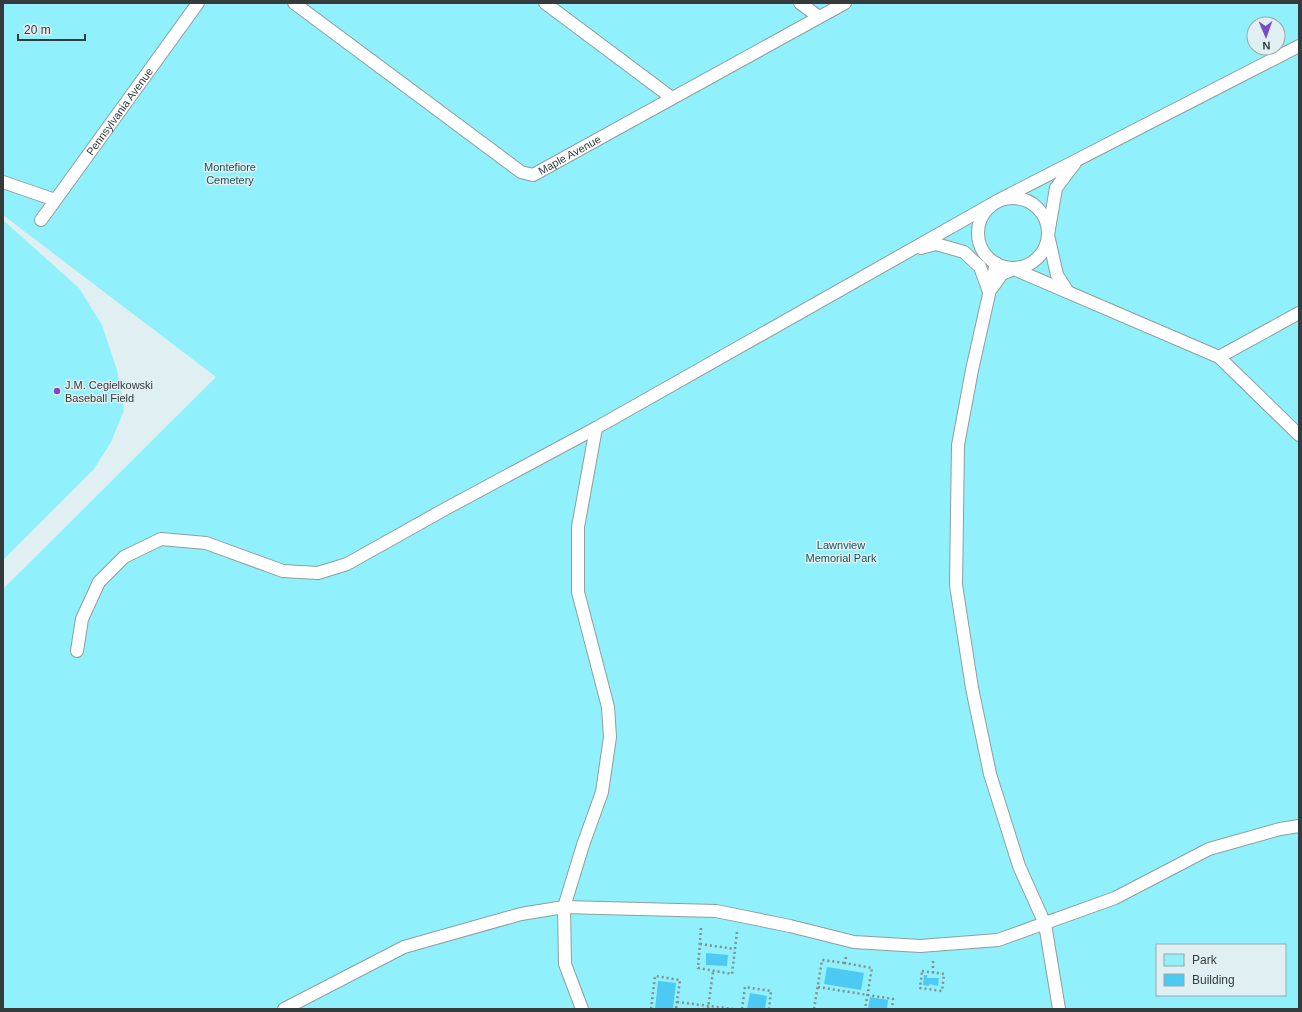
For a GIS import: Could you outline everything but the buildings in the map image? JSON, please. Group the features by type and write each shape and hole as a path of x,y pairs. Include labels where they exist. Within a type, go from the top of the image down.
{"lane":[{"name":"Pennsylvania Avenue","path":"41,220 198,3"},
{"name":"Maple Avenue","path":"294,3 520,172 533,175 845,3"},
{"path":"546,3 672,98"},
{"path":"800,3 819,17"},
{"path":"77,651 82,619 99,582 124,557 161,539 206,542 283,571 318,573 347,564 447,508 596,428 1000,200 1299,46"},
{"path":"1068,292 1057,275 1048,235 1056,188 1076,161"},
{"path":"3,182 55,200"},
{"path":"989,292 1002,274 1014,269 1026,266 1036,260 1043,252 1048,242 1047,221 1034,204 1024,199 1011,198 1000,200 989,207 982,217 978,228 978,241 983,252 991,261 1002,267 1014,269 1219,357 1299,435"},
{"path":"910,251 936,244 964,252 980,267 989,292"},
{"path":"996,263 972,370 958,445 956,585 972,688 990,774 1019,866 1044,924 1059,1009"},
{"path":"1219,357 1299,313"},
{"path":"582,1009 565,964 564,907 583,845 602,792 610,737 608,707 578,592 578,527 596,428"},
{"path":"284,1009 404,947 521,914 564,907 716,911 790,926 849,941 920,946 998,940 1115,898 1208,849 1280,829 1299,826"}],"path":[{"path":"703,910 698,968 732,974 739,915"},
{"path":"845,963 849,941"},
{"path":"700,944 735,949"},
{"path":"814,1009 822,960 872,968 865,1009"},
{"path":"709,1008 713,971"},
{"path":"922,972 944,974 942,991 920,988 922,972"},
{"path":"651,1009 655,976 680,980 676,1009"},
{"path":"742,1009 746,987 771,991 769,1009"},
{"path":"818,987 894,999 892,1009"},
{"path":"677,1002 709,1008 733,1009"}],"green space":[{"name":"Lawnview Memorial Park","path":"3,3 1299,3 1299,1009 3,1009 3,589 216,377 3,215"},
{"name":"J.M. Cegielkowski Baseball Field","path":"3,220 79,288 102,325 117,370 124,410 111,442 94,469 3,560"}],"place":[{"name":"J.M. Cegielkowski Baseball Field","path":"57,391"}],"park label":[{"name":"Montefiore Cemetery","path":"230,173"}]}
